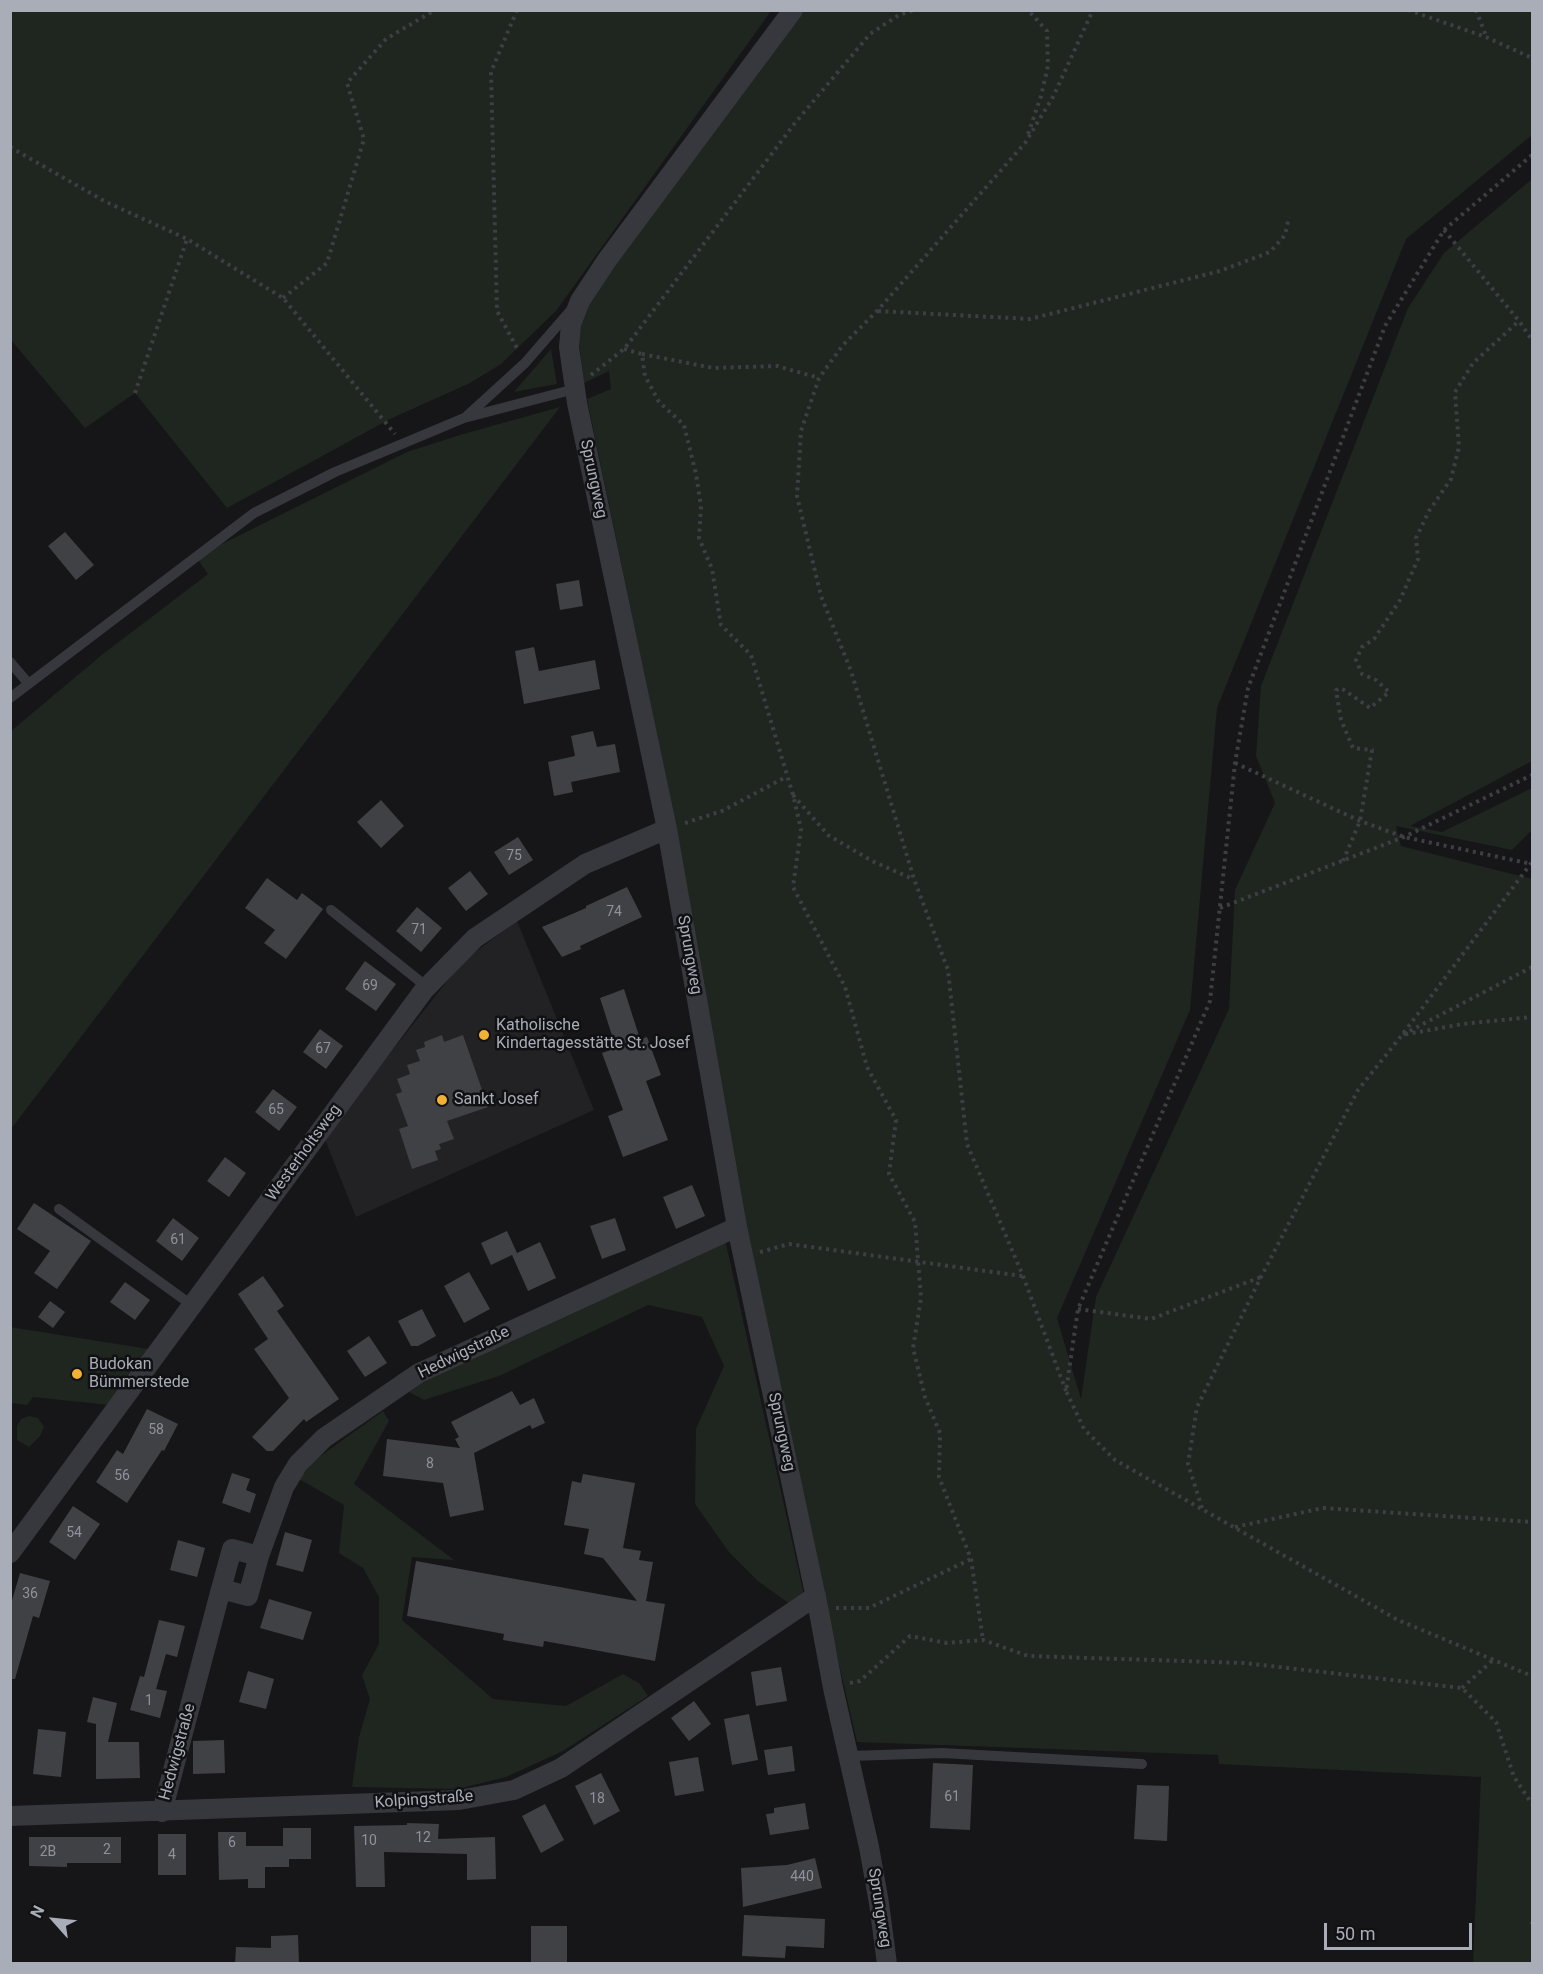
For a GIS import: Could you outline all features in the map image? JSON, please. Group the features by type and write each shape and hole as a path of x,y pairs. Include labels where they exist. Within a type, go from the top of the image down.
{"street":[{"name":"Sprungweg","path":"793,10 607,260 580,301 571,324 569,347 574,385 667,829 737,1227 873,1869 887,1964"},
{"name":"Westerholtsweg","path":"10,1553 427,987 475,938 585,864 667,829"},
{"name":"Hedwigstraße","path":"221,1589 248,1596 259,1556 284,1487 298,1464 324,1438 419,1373 737,1227"},
{"name":"Hedwigstraße","path":"162,1812 232,1549 259,1556"},
{"name":"Kolpingstraße","path":"10,1816 459,1800 514,1790 561,1768 817,1604"}],"lane":[{"path":"464,418 525,363 580,301"},
{"path":"10,698 254,513 335,472 402,442 464,418 574,385"},
{"path":"10,662 28,684"},
{"path":"331,910 427,987"},
{"path":"59,1209 193,1306"},
{"path":"850,1756 942,1753 1142,1764"}],"path":[{"path":"283,298 327,263 341,218 364,139 347,83 386,39 435,10"},
{"path":"517,10 491,72 497,311 525,363"},
{"path":"574,385 590,376 624,349 795,123 870,34 899,15 914,10"},
{"path":"1025,143 1041,96 1048,66 1047,31 1028,10"},
{"path":"1093,10 1053,97 1025,143 877,311 843,345 819,378 801,431 796,496 821,596 851,671 914,879 948,970 968,1143 1023,1276 1066,1391 1084,1429 1115,1460 1398,1620 1533,1676"},
{"path":"1408,10 1486,37 1533,58"},
{"path":"1476,10 1486,37"},
{"path":"10,147 104,201 187,239 283,298 402,442"},
{"path":"1066,1391 1078,1309 1210,1002 1235,763 1248,688 1385,326 1444,230 1533,155"},
{"path":"877,311 1030,319 1220,271 1270,252 1285,235 1289,217"},
{"path":"1444,230 1533,340"},
{"path":"135,393 187,239"},
{"path":"1343,861 1360,821 1372,750 1353,748 1341,720 1336,690 1341,688 1370,708 1389,692 1376,680 1362,674 1356,660 1362,647 1374,639 1400,600 1418,559 1416,538 1429,510 1451,479 1459,447 1455,392 1473,363 1519,321"},
{"path":"624,349 713,368 777,366 819,378"},
{"path":"642,354 645,376 659,402 684,425 701,506 699,537 712,569 721,625 752,655 793,795 801,829 793,887 844,987 867,1067 896,1120 890,1174 915,1222 921,1298 913,1348 925,1397 940,1433 939,1477 971,1559 983,1640"},
{"path":"1202,1509 1188,1464 1197,1407 1261,1277 1358,1090 1532,863 1404,837 1360,821 1235,763"},
{"path":"1220,909 1404,837 1533,775"},
{"path":"667,829 722,811 786,777"},
{"path":"793,795 828,835 872,861 914,879"},
{"path":"1402,1035 1533,968"},
{"path":"1402,1035 1463,1024 1533,1017"},
{"path":"744,1256 789,1244 1023,1276"},
{"path":"1078,1309 1150,1319 1261,1277"},
{"path":"1234,1527 1323,1508 1533,1522"},
{"path":"817,1604 869,1608 971,1559"},
{"path":"833,1688 860,1681 910,1636 947,1643 983,1640 1028,1656 1244,1663 1462,1689 1496,1722 1514,1777 1533,1804"},
{"path":"1462,1689 1493,1660"}],"shaded area":[{"path":"10,11 771,11 556,311 501,364 470,383 390,419 227,508 135,393 85,428 11,340"},
{"path":"803,11 1532,11 1532,135 1406,239 1217,708 1190,1010 1057,1318 1081,1399 1096,1297 1229,1009 1235,890 1275,803 1256,756 1261,686 1408,308 1444,253 1532,179 1532,761 1410,826 1442,832 1532,788 1532,830 1512,850 1396,826 1401,846 1532,879 1532,1963 1473,1963 1481,1777 1219,1764 1218,1755 857,1742 751,1260 677,831 587,399 611,389 609,371 584,383 577,325 620,253"},
{"path":"551,349 557,384 514,392"},
{"path":"560,407 11,1129 11,731 103,654 208,574 196,557 407,452"},
{"name":"Katholische Kindertagesstätte St. Josef","path":"517,921 594,1110 356,1217 324,1137 463,961"},
{"path":"725,1239 804,1595 790,1604 758,1581 729,1552 695,1504 696,1429 724,1366 702,1317 648,1305 499,1376 424,1400 409,1392 439,1371"},
{"name":"Budokan Bümmerstede","path":"10,1327 161,1351 119,1406 33,1397 27,1405 11,1403"},
{"path":"383,1411 389,1421 354,1484 454,1560 412,1557 402,1620 493,1699 566,1706 623,1674 639,1683 648,1696 563,1751 506,1777 458,1789 352,1787 359,1737 370,1699 362,1675 379,1644 379,1597 363,1568 339,1553 344,1505 299,1479 315,1460"},
{"path":"29,1416 38,1418 44,1427 40,1436 29,1447 17,1440 17,1426 21,1419"}],"building":[{"path":"65,532 94,565 76,580 48,546"},
{"path":"579,580 583,606 560,610 556,584"},
{"path":"534,647 539,671 595,660 600,689 524,704 515,651"},
{"path":"593,731 597,747 615,744 620,772 571,782 573,792 554,796 548,762 575,756 571,736"},
{"path":"381,800 404,826 381,848 357,822"},
{"path":"518,837 533,860 509,875 494,852"},
{"path":"470,871 488,894 466,911 448,888"},
{"path":"267,878 297,900 302,893 323,909 286,959 264,943 275,930 245,908"},
{"path":"627,887 642,917 562,957 542,927"},
{"path":"417,907 442,928 421,952 396,931"},
{"path":"365,961 396,984 376,1011 345,989"},
{"path":"624,989 640,1039 647,1037 661,1075 646,1081 668,1140 623,1157 608,1116 623,1110 602,1053 616,1048 600,998"},
{"path":"320,1029 343,1046 326,1069 303,1052"},
{"name":"Sankt Josef","path":"442,1035 444,1042 463,1035 488,1107 447,1121 454,1139 439,1144 441,1149 435,1151 438,1160 412,1169 399,1129 408,1126 396,1094 402,1092 397,1079 410,1074 407,1065 420,1061 416,1050 425,1047 424,1042"},
{"path":"273,1089 297,1107 279,1131 255,1112"},
{"path":"225,1157 246,1173 229,1197 207,1181"},
{"path":"692,1185 705,1216 676,1229 663,1197"},
{"path":"34,1203 91,1241 57,1289 34,1273 50,1251 17,1229"},
{"path":"173,1218 199,1238 182,1261 156,1241"},
{"path":"615,1218 626,1250 602,1259 590,1226"},
{"path":"507,1231 517,1253 513,1255 540,1242 556,1278 528,1291 512,1255 491,1265 481,1243"},
{"path":"469,1272 490,1309 464,1323 444,1286"},
{"path":"263,1276 284,1306 277,1311 339,1399 306,1422 304,1419 273,1451 267,1451 252,1437 289,1398 254,1349 268,1339 238,1294"},
{"path":"125,1282 150,1300 135,1320 110,1302"},
{"path":"50,1301 65,1312 53,1328 38,1317"},
{"path":"422,1309 436,1336 418,1346 411,1346 398,1321"},
{"path":"369,1336 387,1363 365,1377 347,1351"},
{"path":"512,1391 520,1405 534,1398 545,1423 532,1429 530,1425 474,1453 484,1510 450,1517 443,1483 383,1476 387,1439 460,1448 455,1439 459,1437 451,1422"},
{"path":"147,1409 178,1424 164,1451 162,1450 127,1503 96,1482 117,1450 123,1454"},
{"path":"232,1473 250,1479 246,1490 256,1494 250,1513 222,1503"},
{"path":"583,1474 635,1483 623,1548 641,1551 639,1560 653,1562 646,1601 665,1604 655,1661 544,1641 543,1647 503,1640 504,1634 407,1616 416,1561 637,1601 603,1558 584,1554 589,1529 564,1525 572,1481 581,1483"},
{"path":"73,1506 100,1524 75,1560 49,1542"},
{"path":"285,1532 312,1540 303,1572 276,1565"},
{"path":"178,1540 205,1548 197,1577 170,1570"},
{"path":"20,1573 50,1581 39,1618 33,1616 15,1679 10,1679 10,1607"},
{"path":"269,1599 312,1612 303,1640 260,1628"},
{"path":"159,1620 185,1626 177,1657 166,1654 156,1689 167,1691 160,1718 130,1710 140,1676 144,1677"},
{"path":"781,1667 787,1701 756,1706 751,1672"},
{"path":"248,1671 274,1679 266,1709 239,1702"},
{"path":"93,1697 117,1703 108,1742 139,1742 140,1778 96,1779 96,1724 87,1722"},
{"path":"694,1701 711,1724 689,1741 671,1718"},
{"path":"749,1714 758,1760 732,1765 724,1719"},
{"path":"38,1729 66,1732 61,1777 33,1774"},
{"path":"224,1740 225,1773 193,1774 193,1741"},
{"path":"792,1746 795,1771 768,1775 764,1750"},
{"path":"698,1757 704,1791 675,1796 669,1762"},
{"path":"933,1763 973,1765 970,1830 930,1828"},
{"path":"601,1773 620,1811 594,1825 575,1786"},
{"path":"1137,1785 1169,1786 1167,1841 1134,1839"},
{"path":"805,1803 809,1829 770,1835 766,1814 774,1813 774,1808"},
{"path":"545,1804 564,1840 541,1853 522,1816"},
{"path":"407,1823 439,1824 438,1839 495,1837 496,1879 467,1880 467,1854 384,1852 385,1887 356,1887 354,1826 407,1825"},
{"path":"283,1828 311,1828 311,1859 289,1859 289,1867 265,1867 265,1888 248,1888 248,1879 219,1880 218,1832 246,1832 246,1846 283,1846"},
{"path":"158,1834 186,1834 186,1875 158,1875"},
{"path":"29,1837 121,1837 121,1863 67,1863 67,1867 29,1866"},
{"path":"815,1858 822,1888 743,1907 741,1868 787,1865"},
{"path":"744,1915 825,1919 824,1948 786,1946 785,1958 742,1956"},
{"path":"531,1926 567,1926 567,1964 531,1964"},
{"path":"298,1935 299,1964 235,1964 236,1947 271,1948 271,1936"}],"place":[{"name":"Katholische Kindertagesstätte St. Josef","path":"484,1035"},
{"name":"Sankt Josef","path":"442,1100"},
{"name":"Budokan Bümmerstede","path":"77,1374"}]}
